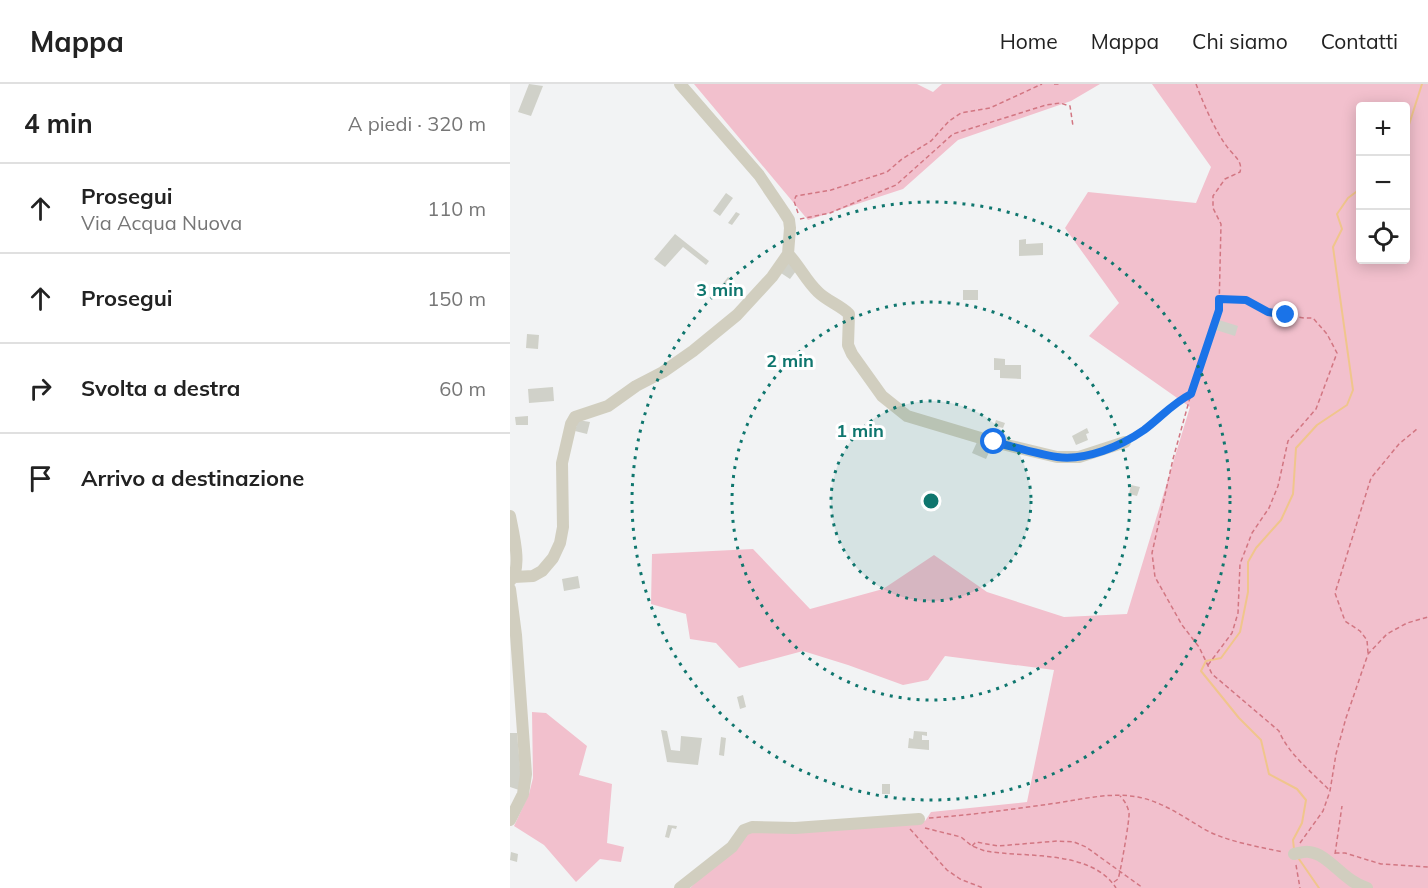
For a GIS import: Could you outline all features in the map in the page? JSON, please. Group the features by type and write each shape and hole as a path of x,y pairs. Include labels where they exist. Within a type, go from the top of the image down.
{"street":[{"path":"515,581 542,571 553,558 560,543 563,527 562,463 571,424 575,417 608,406 693,351 737,315 772,277 788,254 795,224 789,220 759,175 680,84"},
{"path":"788,254 817,291 841,306 849,314 848,345 852,354 882,396 907,416 994,442 1057,457 1079,458 1125,442"},
{"path":"510,820 523,794 526,774 513,636 516,571 511,525"},
{"path":"510,789 523,794"},
{"path":"680,888 732,847 744,830 752,827 806,828 913,819"},
{"path":"1294,854 1309,852 1327,860 1347,879 1367,888"}],"path":[{"path":"1042,84 990,108 961,113 949,121 931,141 886,172 831,190 796,196 794,201 795,224 830,213 896,185 953,134 1046,105 1060,103 1070,106 1073,126"},
{"path":"1054,84 1061,84"},
{"path":"1196,84 1224,143 1241,165 1240,172 1221,184 1213,196 1212,203 1221,224 1219,310 1191,394 1173,459 1152,553 1155,577 1182,625 1199,647 1212,674 1279,731 1284,743 1330,790"},
{"path":"1208,665 1232,633 1238,613 1240,564 1252,533 1269,508 1278,486 1288,441 1316,409 1337,353 1327,334 1313,318 1306,319 1271,313 1246,300 1219,299"},
{"path":"1125,442 1145,429 1178,401 1191,394"},
{"path":"1309,852 1299,846 1323,811 1344,727 1368,654 1367,640 1360,631 1345,621 1335,593 1371,478 1399,444 1417,429"},
{"path":"1368,654 1387,634 1407,623 1428,617"},
{"path":"913,819 1005,810 1074,801 1092,796 1120,796 1149,800 1180,813 1204,829 1263,848 1294,854 1300,888"},
{"path":"1113,883 1120,871 1130,822 1125,801 1120,796"},
{"path":"1327,860 1335,855 1342,806"},
{"path":"913,819 930,831 962,837 972,846 985,851 1074,861 1088,865 1113,883 1116,888"},
{"path":"913,819 910,830 947,870 960,879 983,888"},
{"path":"972,846 976,842 998,846 1038,842 1074,842 1086,847 1143,888"},
{"path":"1327,860 1330,853 1345,852 1381,864 1428,867"}],"shaded area":[{"path":"694,84 917,84 933,92 942,84 1100,84 1071,101 958,140 903,189 808,220"},
{"path":"1152,84 1428,84 1428,888 690,888 745,833 816,831 925,821 931,812 1027,802 1054,670 945,656 928,680 903,685 803,651 739,668 716,643 690,639 686,614 651,604 652,554 753,549 810,609 883,589 934,555 987,592 1064,617 1127,614 1190,407 1089,336 1119,303 1065,228 1088,192 1196,203 1211,167"},
{"path":"532,712 546,713 587,746 579,775 612,784 607,843 624,847 621,862 600,859 576,882 544,845 514,826 529,794 533,778"}],"building":[{"path":"529,84 543,86 531,116 518,112"},
{"path":"726,193 733,198 720,216 713,211"},
{"path":"736,212 740,214 732,225 728,223"},
{"path":"675,234 709,261 706,265 683,247 665,267 654,259"},
{"path":"1026,239 1026,244 1043,243 1043,255 1019,256 1019,240"},
{"path":"787,263 790,263 796,271 790,279 781,273"},
{"path":"728,277 732,280 722,294 717,291"},
{"path":"963,290 978,290 978,300 963,300"},
{"path":"1219,320 1238,326 1235,336 1216,330"},
{"path":"527,334 539,335 538,349 526,348"},
{"path":"994,358 1005,359 1005,365 1021,365 1021,379 1000,378 1000,370 994,370"},
{"path":"553,387 554,401 529,403 528,389"},
{"path":"528,416 528,425 516,425 515,417"},
{"path":"578,420 590,422 587,434 575,431"},
{"path":"996,420 1005,423 1003,428 994,426"},
{"path":"1087,428 1088,440 1076,445 1072,436"},
{"path":"977,442 990,450 986,459 972,453"},
{"path":"1131,485 1140,487 1137,496 1129,494"},
{"path":"578,576 580,588 564,591 562,579"},
{"path":"743,695 746,707 740,709 737,697"},
{"path":"661,730 667,731 671,750 680,751 681,736 702,738 698,765 667,762"},
{"path":"914,731 927,732 927,736 922,735 922,740 929,740 929,750 908,748 909,738 913,739"},
{"path":"510,733 517,733 521,778 519,790 510,787"},
{"path":"721,737 726,738 724,756 719,755"},
{"path":"882,784 890,784 890,794 882,794"},
{"path":"668,825 677,826 676,829 672,828 669,838 665,837"},
{"path":"511,852 518,854 517,862 510,860"}],"waterway":[{"path":"1410,122 1422,84"},
{"path":"1294,849 1293,840 1302,823 1306,800 1297,789 1269,774 1261,740 1239,718 1201,671 1206,661 1221,658 1240,632 1248,592 1248,562 1256,548 1281,520 1293,494 1296,448 1317,425 1347,405 1353,390 1333,247 1342,229 1337,214 1348,198 1356,192"},
{"path":"1299,859 1319,888"}],"route":[{"path":"994,442 1057,457 1079,458 1125,442 1145,429 1178,401 1191,394 1219,310 1219,299 1246,300 1268,312 1286,315"}]}
